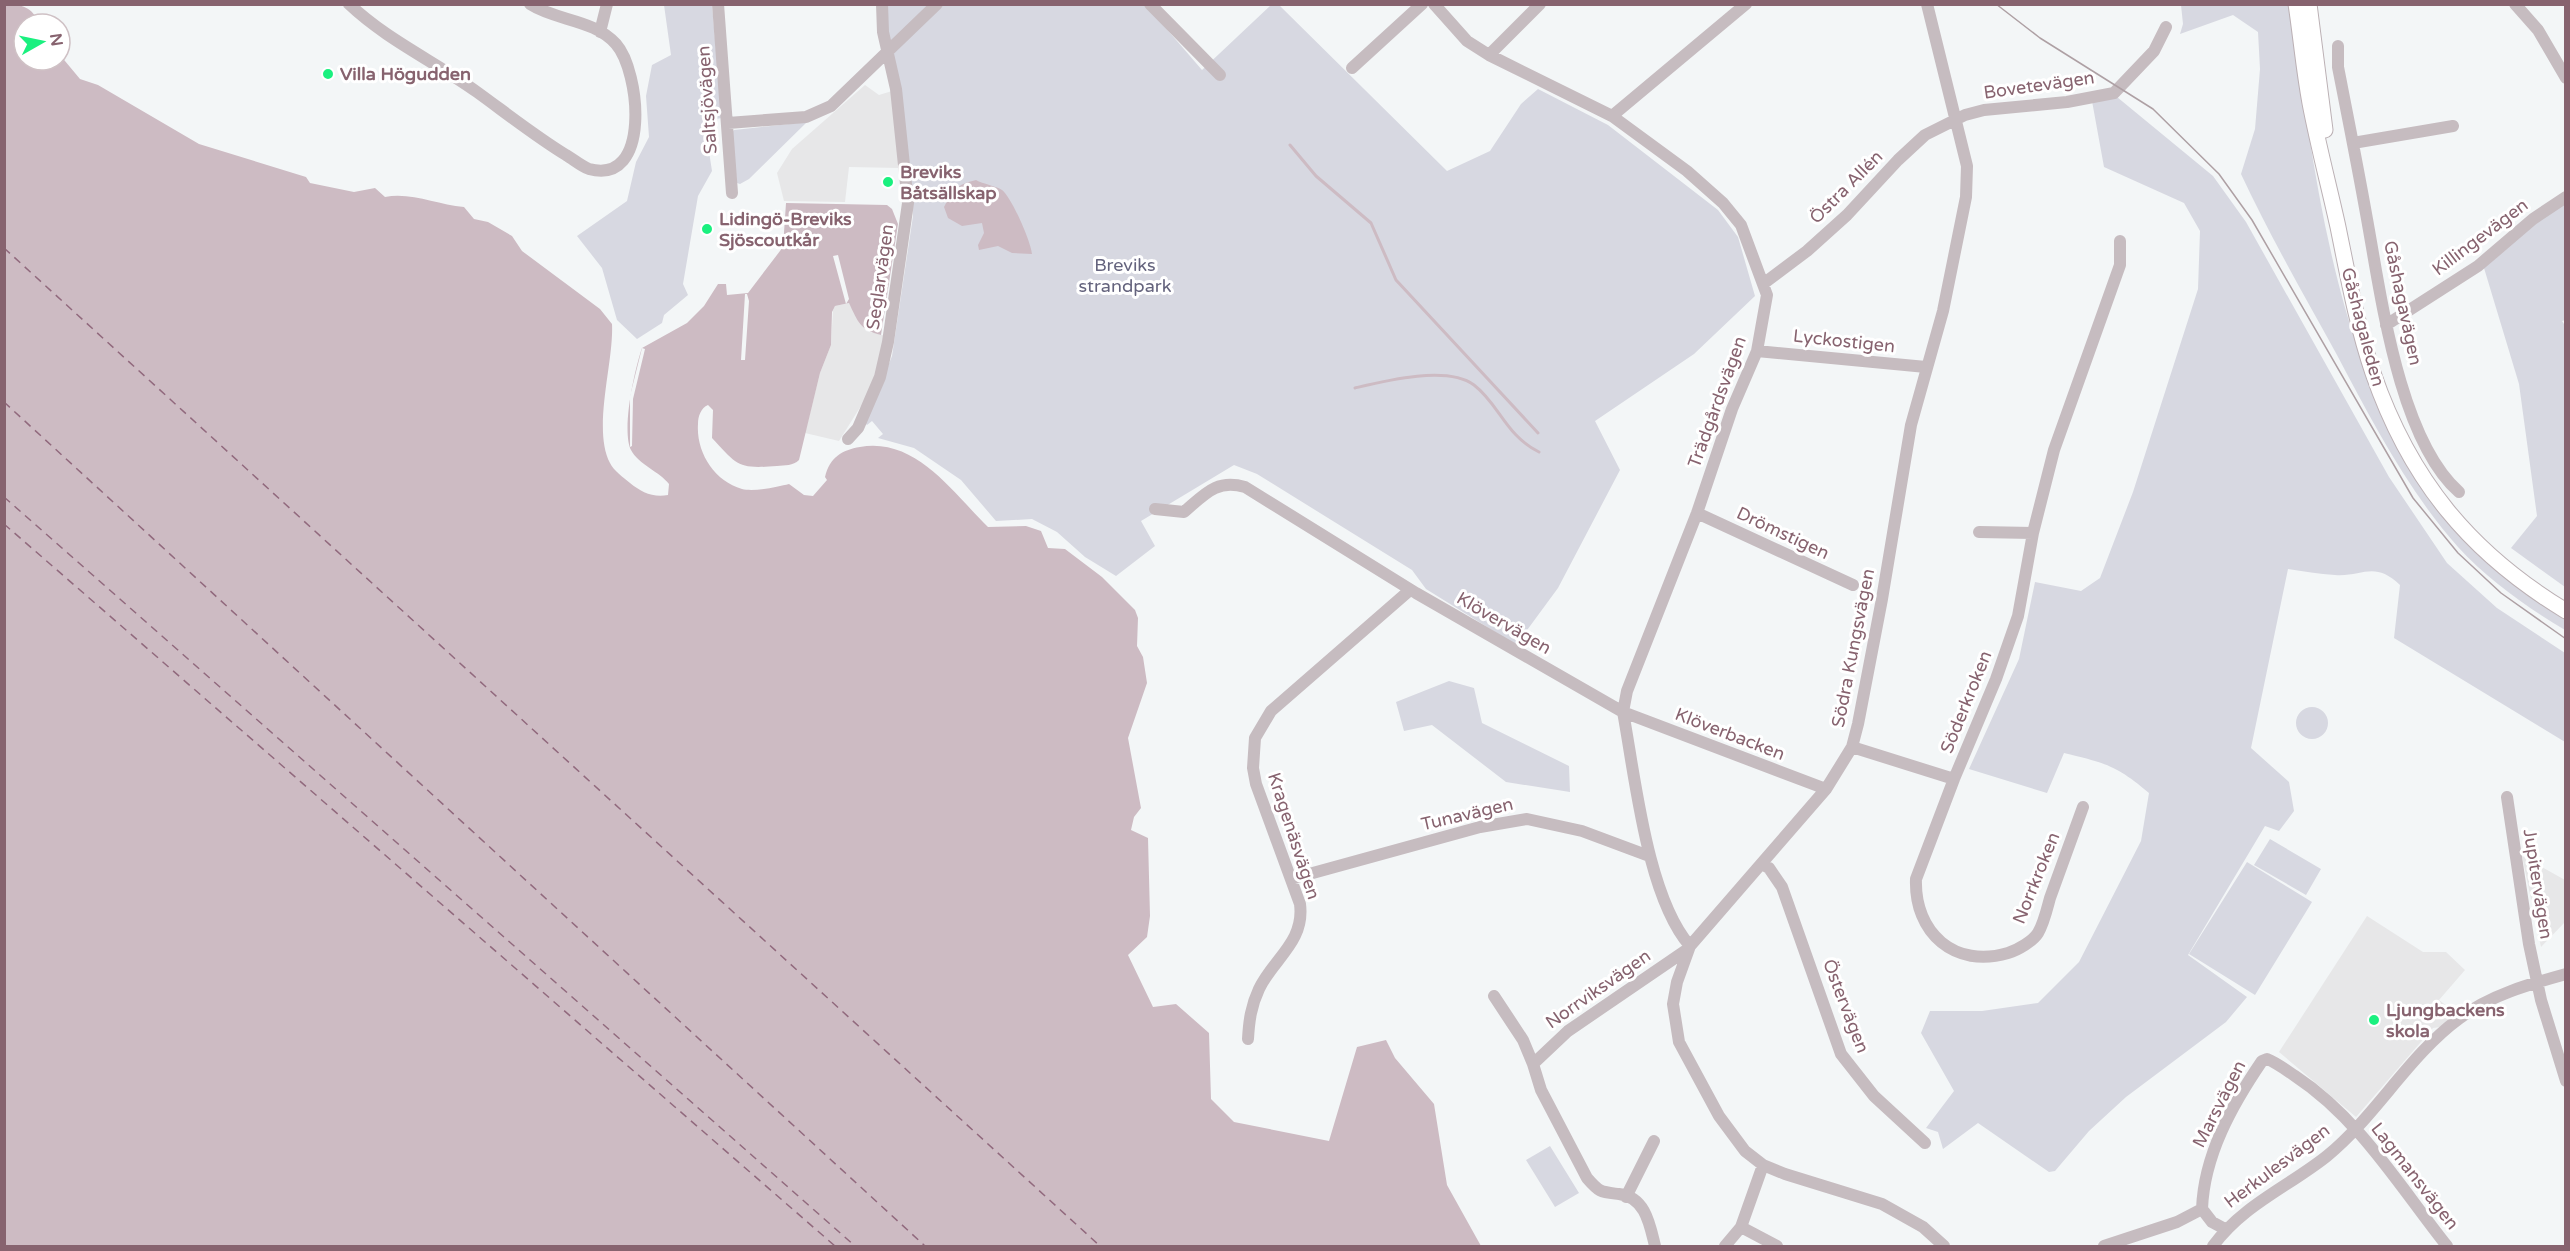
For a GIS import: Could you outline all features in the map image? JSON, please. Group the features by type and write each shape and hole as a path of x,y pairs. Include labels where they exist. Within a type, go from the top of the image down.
{"main road":[{"name":"Gåshagaleden","path":"2296,4 2310,102 2374,374 2416,464 2439,500 2479,547 2503,569 2565,611"},
{"name":"Gåshagaleden","path":"2309,4 2337,222"}],"street":[{"path":"349,4 374,27 474,90 550,146 588,168 602,170 613,167 630,152 635,139 629,72 618,46 600,32 530,4"},
{"path":"600,32 607,4"},
{"name":"Saltsjövägen","path":"718,4 732,193"},
{"name":"Seglarvägen","path":"848,439 858,428 880,377 888,342 905,233 907,187 889,49 883,32 882,4"},
{"path":"728,123 817,114 831,106 937,4"},
{"path":"1150,4 1220,75"},
{"path":"1352,68 1422,4"},
{"name":"Trädgårdsvägen","path":"1434,4 1467,41 1489,55 1611,116 1687,171 1723,203 1741,225 1767,295 1757,351 1732,409 1697,513 1627,691 1623,712"},
{"path":"1489,55 1540,4"},
{"path":"1611,116 1746,4"},
{"name":"Södra Kungsvägen","path":"1927,4 1967,166 1966,197 1945,300 1911,425 1882,599 1852,747 1826,789 1689,947 1677,982 1673,1004 1679,1042 1719,1116 1745,1151 1763,1165 1882,1204 1923,1227 1944,1246"},
{"path":"2515,4 2538,30 2565,78"},
{"name":"Bovetevägen","path":"1957,120 1983,110 2067,102 2114,93 2154,51 2166,27"},
{"name":"Gåshagavägen","path":"2338,46 2338,67 2386,325 2399,376 2423,436 2449,484 2459,492"},
{"name":"Östra Allén","path":"1763,284 1807,251 1847,215 1898,160 1925,135 1957,120"},
{"path":"2353,143 2453,126"},
{"name":"Killingevägen","path":"2386,325 2478,266 2533,219 2565,197"},
{"name":"Söderkroken","path":"1852,747 1954,779 1996,679 2018,616 2033,533 2054,450 2120,265 2120,242"},
{"name":"Lyckostigen","path":"1757,351 1926,367"},
{"name":"Klövervägen","path":"1155,509 1184,512 1211,489 1231,483 1245,487 1410,590 1623,712"},
{"name":"Drömstigen","path":"1697,513 1853,585"},
{"path":"1979,532 2033,533"},
{"name":"Kragenäsvägen","path":"1248,1039 1250,1012 1259,987 1296,937 1300,927 1300,904 1256,784 1253,753 1258,729 1271,711 1410,590"},
{"path":"1623,712 1649,856 1677,932 1689,947"},
{"name":"Klöverbacken","path":"1623,712 1826,789"},
{"name":"Norrkroken","path":"1954,779 1916,879 1916,892 1924,922 1934,936 1947,947 1962,954 1989,959 2016,950 2038,934 2083,807"},
{"name":"Jupitervägen","path":"2507,797 2529,944 2565,1081"},
{"name":"Tunavägen","path":"1291,879 1480,827 1527,819 1582,831 1649,856"},
{"name":"Östervägen","path":"1762,864 1769,868 1782,887 1841,1054 1874,1096 1925,1143"},
{"name":"Norrviksvägen","path":"1533,1064 1568,1030 1689,947"},
{"name":"Herkulesvägen","path":"2213,1246 2225,1229 2251,1207 2327,1156 2434,1042 2461,1017 2495,997 2565,974"},
{"path":"1494,996 1523,1040 1541,1090 1587,1178 1600,1192 1626,1197 1643,1208 1654,1246"},
{"name":"Marsvägen","path":"2202,1209 2212,1151 2264,1060 2274,1062 2306,1084 2334,1105 2355,1128"},
{"name":"Lagmansvägen","path":"2355,1128 2447,1246"},
{"path":"1626,1197 1654,1141"},
{"path":"1725,1246 1742,1227 1763,1165"},
{"path":"2104,1246 2178,1222 2202,1209 2212,1222 2225,1229"},
{"path":"1742,1227 1777,1246"}],"shaded area":[{"path":"5,4 17,5 32,12 12,12 12,72 72,72 72,69 80,79 98,85 199,144 306,177 310,183 354,192 375,188 385,197 415,197 464,207 474,219 488,222 512,236 522,251 600,309 612,324 603,414 605,449 616,471 638,489 652,495 668,495 669,484 634,455 628,441 630,399 642,348 687,323 704,306 718,284 726,284 727,295 748,293 783,247 786,203 887,205 892,209 898,224 881,335 864,328 849,303 835,306 832,312 831,345 820,373 799,460 789,465 764,467 740,464 712,438 713,410 708,405 700,413 698,435 709,464 723,479 742,489 759,490 789,484 804,495 813,496 827,480 825,477 830,464 842,453 860,447 880,446 899,450 932,470 988,527 1026,526 1041,531 1048,548 1065,549 1102,577 1135,610 1138,618 1137,646 1143,657 1147,683 1128,738 1141,808 1134,817 1131,830 1148,838 1150,916 1147,937 1128,955 1153,1007 1176,1004 1209,1033 1211,1099 1234,1122 1329,1141 1357,1047 1386,1040 1395,1058 1434,1104 1447,1185 1481,1246 5,1246"},
{"path":"865,85 879,95 892,91 899,168 849,167 845,202 784,201 777,173 792,149"},
{"path":"976,180 1002,190 1006,195 1020,220 1032,254 1012,253 998,246 979,250 978,245 984,233 982,223 962,226 948,218 944,207 953,192 960,186"},
{"path":"849,303 866,331 886,336 875,377 864,401 839,441 805,433 820,373 831,345 833,310 835,306"},
{"path":"2522,856 2565,880 2565,922 2541,947"},
{"name":"Ljungbackens skola","path":"2367,916 2423,952 2446,952 2465,970 2439,1000 2456,1013 2440,1027 2433,1028 2356,1117 2279,1052"}],"green space":[{"path":"664,5 712,5 722,118 709,120 707,139 712,171 698,196 683,284 688,295 664,315 662,323 637,339 617,320 602,268 577,236 627,201 636,162 649,137 646,96 652,65 671,55"},
{"name":"Breviks strandpark","path":"887,5 1146,5 1202,70 1271,5 1279,5 1447,171 1490,151 1521,104 1538,89 1608,125 1718,210 1738,237 1755,296 1694,354 1595,421 1620,470 1558,588 1516,645 1426,589 1412,570 1257,474 1234,465 1141,521 1155,546 1116,576 1085,557 1057,532 1032,519 996,521 961,480 914,448 878,438 883,434 872,421 867,425 865,423 892,356 913,216 909,161 888,29"},
{"path":"2181,5 2290,5 2327,234 2357,347 2378,401 2419,483 2444,518 2475,551 2509,581 2565,620 2565,630 2508,592 2469,559 2423,503 2392,455 2241,174 2255,129 2260,69 2258,32 2233,15 2180,34 2183,24"},
{"path":"2117,97 2213,176 2246,222 2389,477 2447,563 2497,608 2565,653 2565,742 2394,638 2400,585 2391,577 2375,571 2335,575 2288,569 2251,748 2289,782 2294,811 2279,831 2265,826 2188,955 2247,997 2226,1022 2126,1097 2089,1131 2055,1171 2049,1172 1978,1123 1943,1149 1938,1132 1926,1128 1954,1091 1921,1033 1930,1011 1982,1011 2038,1003 2079,962 2141,841 2149,793 2128,776 2110,766 2064,753 2047,793 1969,769 2019,659 2035,582 2081,591 2100,578 2133,492 2198,289 2200,231 2184,203 2104,167 2092,101"},
{"path":"807,122 749,179 740,184 737,183 731,133 734,130"},
{"path":"2565,203 2566,320 2562,321 2566,327 2565,587 2511,548 2537,516 2519,384 2484,268 2542,217"},
{"path":"1449,681 1474,688 1482,723 1569,766 1570,792 1506,782 1432,725 1404,731 1396,702"},
{"path":"2312,707 2323,712 2328,723 2323,734 2312,739 2301,734 2296,723 2301,712"},
{"path":"2270,839 2321,869 2306,895 2254,865"},
{"path":"2247,862 2312,902 2255,995 2189,954"},
{"path":"1550,1146 1579,1193 1555,1207 1526,1160"}],"pier":[{"path":"838,255 849,299 846,304 833,256"},
{"path":"745,294 749,301 745,360 741,360"},
{"path":"642,348 645,349 633,399 632,446 630,447 630,396"}],"waterway":[{"path":"1290,145 1316,176 1371,223 1396,280 1538,433"},
{"path":"1355,388 1415,376 1448,376 1462,379 1483,393 1518,437 1539,452"}],"ferry route":[{"path":"4,248 1100,1246"},
{"path":"4,402 925,1246"},
{"path":"4,497 855,1246"},
{"path":"4,524 835,1246"}],"tram line":[{"path":"1996,4 2040,38 2153,109 2219,174 2252,220 2413,498 2458,553 2501,593 2566,639"}],"place":[{"name":"Villa Högudden","path":"328,74"},
{"name":"Breviks Båtsällskap","path":"888,182"},
{"name":"Lidingö-Breviks Sjöscoutkår","path":"707,229"},
{"name":"Ljungbackens skola","path":"2374,1020"}]}
